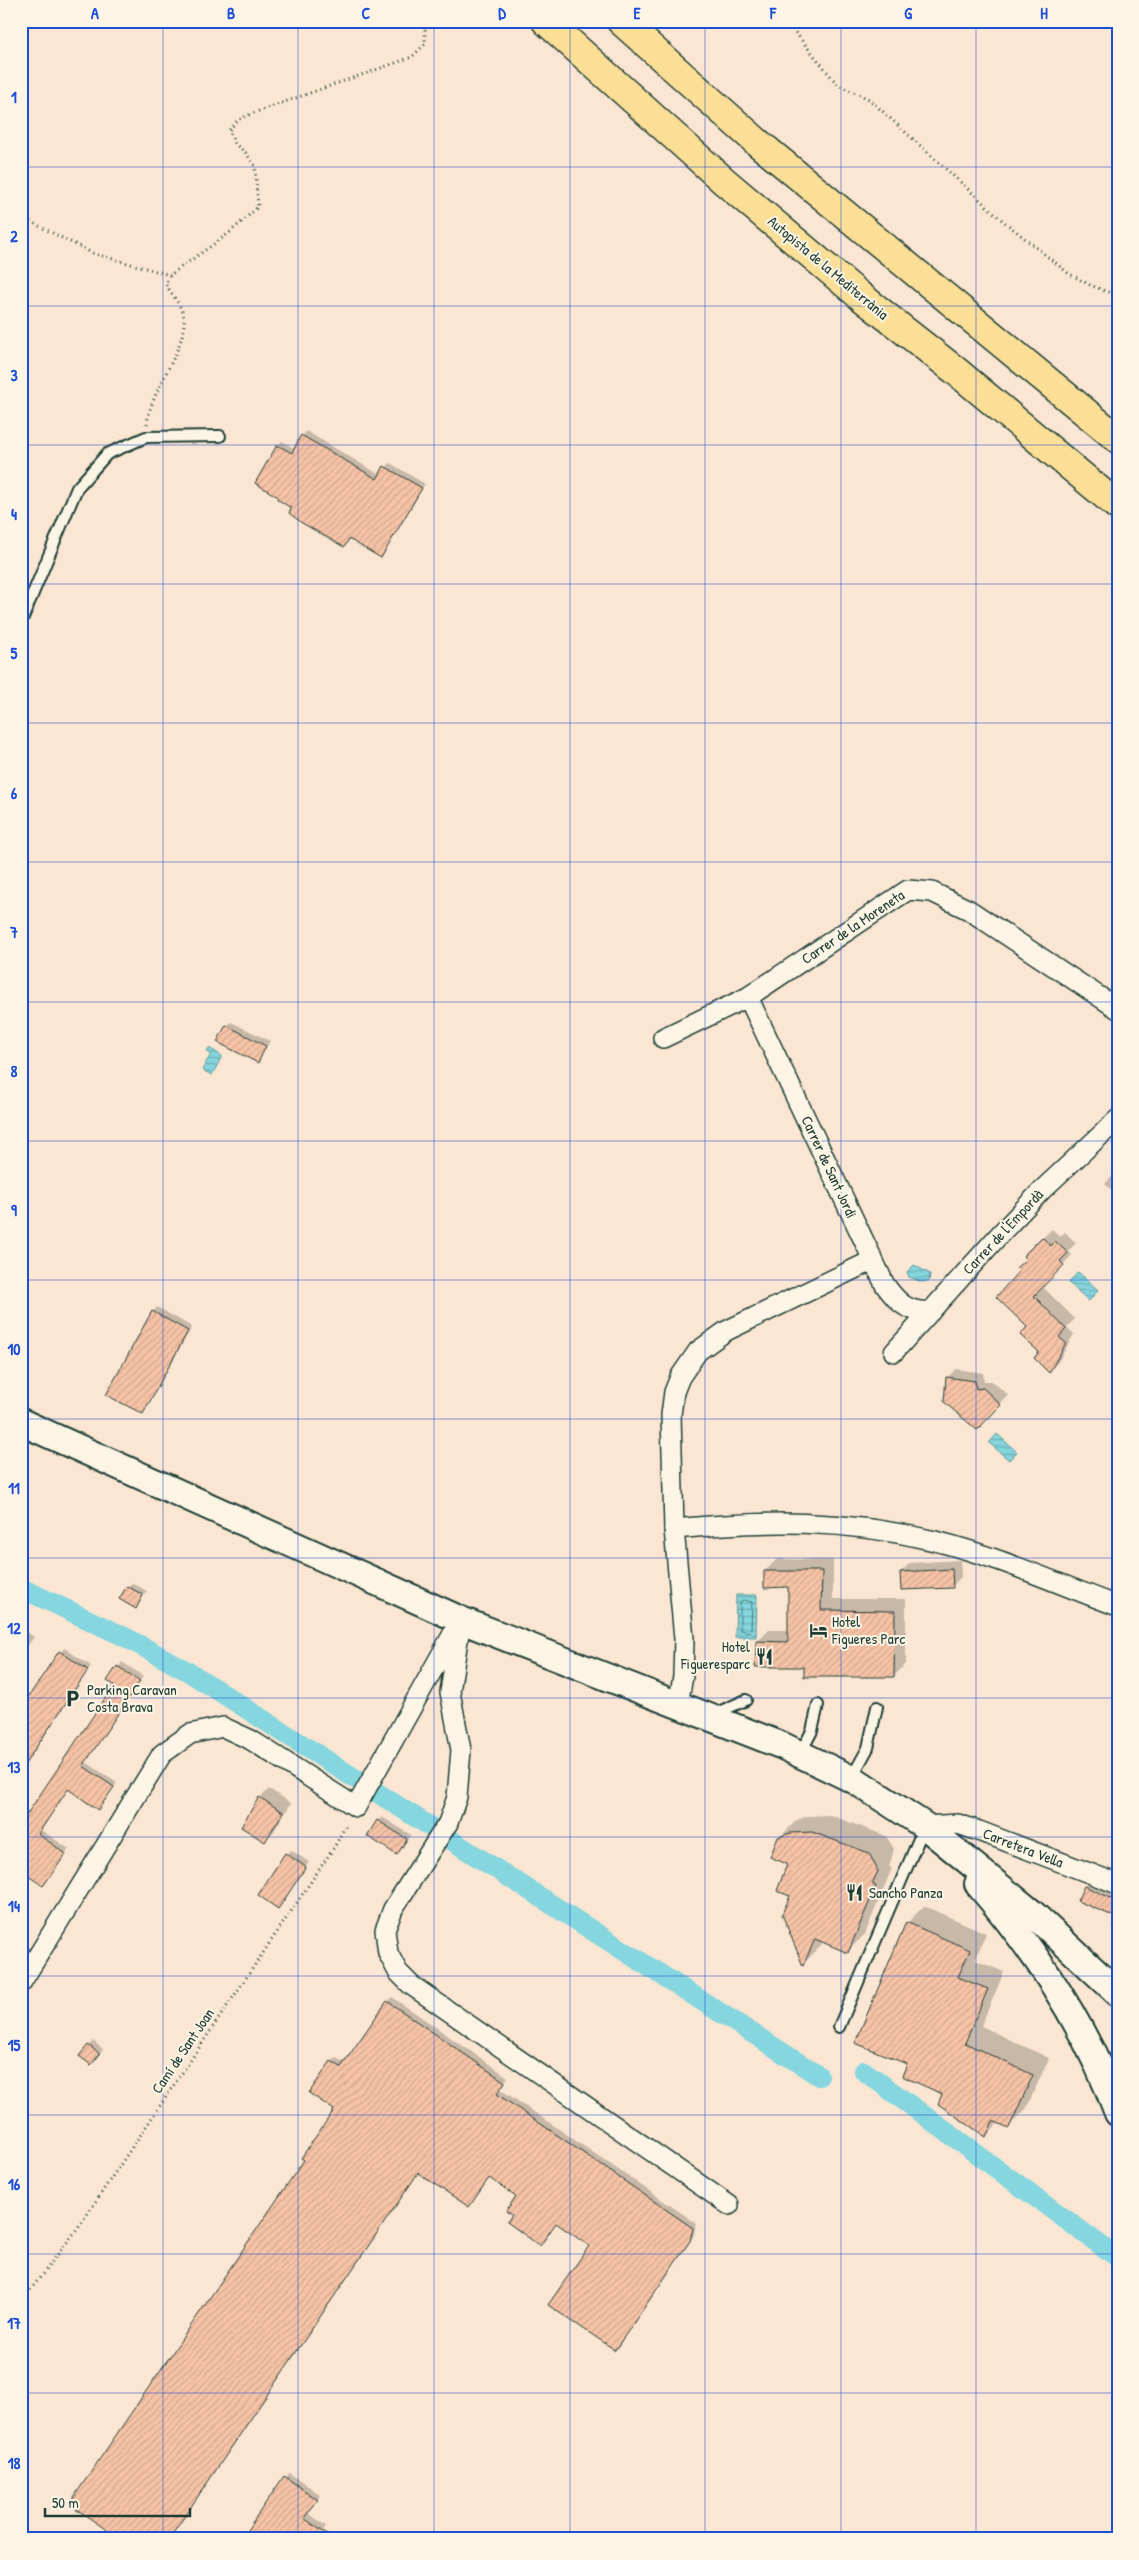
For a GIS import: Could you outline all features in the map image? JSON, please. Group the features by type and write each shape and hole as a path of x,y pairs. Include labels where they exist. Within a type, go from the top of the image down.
{"highway":[{"name":"Autopista de la Mediterrània","path":"546,21 732,187 1118,506"},
{"path":"620,21 758,142 1118,439"}],"main road":[{"path":"21,1422 461,1620 800,1754 851,1779 925,1826 1032,1913 1118,1993"},
{"path":"949,1846 972,1877 1017,1930 1065,2000 1103,2075 1118,2113"}],"street":[{"name":"Carrer de la Moreneta","path":"664,1038 748,997 908,890 932,892 969,910 1118,1009"},
{"name":"Carrer de Sant Jordi","path":"748,997 885,1285 897,1301 910,1310 931,1311"},
{"name":"Carrer de l'Empordà","path":"894,1352 1043,1189 1118,1119"},
{"path":"678,1705 683,1676 684,1639 674,1529 671,1415 674,1392 689,1363 698,1351 726,1331 873,1260"},
{"path":"674,1529 722,1524 810,1522 894,1532 937,1541 981,1555 1118,1606"},
{"path":"21,1983 162,1754 190,1734 223,1727 251,1740 356,1807 461,1620"},
{"path":"461,1620 450,1692 461,1750 457,1797 448,1823 393,1909 385,1930 388,1953 398,1972 411,1985 728,2205"},
{"name":"Carretera Vella","path":"925,1826 958,1824 1118,1884"}],"lane":[{"path":"21,622 77,488 107,454 146,437 220,436"},
{"path":"708,1717 746,1700"},
{"path":"800,1754 812,1732 818,1705"},
{"path":"851,1779 868,1748 876,1707"},
{"path":"839,2027 925,1826"}],"path":[{"path":"146,437 148,416 182,334 184,318 166,285 170,275 228,234 258,207 255,166 246,153 235,144 229,130 239,119 343,82 364,72 384,68 412,57 425,44 425,28 421,21"},
{"path":"786,21 838,85 870,99 1002,220 1068,273 1090,285 1118,296"},
{"path":"21,217 92,253 170,275"},
{"name":"Camí de Sant Joan","path":"21,2302 75,2232 335,1846 356,1807"}],"water":[{"path":"209,1048 222,1056 212,1075 202,1070 211,1054 207,1051"},
{"path":"914,1265 930,1274 929,1281 922,1282 909,1277 907,1272"},
{"path":"1078,1272 1098,1290 1089,1301 1069,1283"},
{"path":"997,1434 1017,1452 1009,1460 989,1443"},
{"path":"736,1595 757,1595 756,1637 735,1637"}],"building":[{"path":"301,435 377,479 384,466 422,488 381,558 349,539 344,547 302,523 289,513 291,508 277,499 278,497 255,483 277,445 292,453"},
{"path":"226,1025 266,1046 258,1063 217,1042"},
{"path":"1042,1237 1051,1246 1055,1241 1068,1253 1060,1261 1064,1265 1034,1296 1066,1329 1059,1337 1066,1343 1049,1373 1034,1358 1039,1352 1020,1335 1027,1327 996,1297 1019,1271 1016,1268 1026,1259 1023,1256"},
{"path":"152,1311 188,1331 143,1414 106,1395"},
{"path":"946,1377 975,1381 976,1389 983,1388 1001,1405 977,1430 944,1402"},
{"path":"952,1569 953,1588 901,1590 900,1572"},
{"path":"764,1571 822,1571 821,1610 895,1611 894,1677 804,1677 804,1667 755,1667 756,1641 788,1642 788,1587 764,1588"},
{"path":"127,1586 143,1595 136,1609 119,1599"},
{"path":"59,1651 88,1670 21,1770 21,1708"},
{"path":"117,1666 140,1681 83,1766 114,1787 98,1810 68,1789 38,1834 66,1854 43,1886 21,1871 21,1823 114,1685 107,1681"},
{"path":"259,1797 283,1812 265,1842 241,1827"},
{"path":"377,1820 407,1839 397,1855 367,1836"},
{"name":"Sancho Panza","path":"812,1832 869,1853 878,1871 872,1884 876,1886 848,1953 815,1939 803,1966 782,1914 790,1896 777,1891 787,1864 770,1857 778,1837 790,1833"},
{"path":"285,1853 306,1867 278,1909 258,1895"},
{"path":"1084,1886 1118,1901 1118,1918 1077,1901"},
{"path":"906,1922 970,1950 958,1977 988,1989 965,2043 1033,2075 1009,2128 993,2121 986,2137 938,2104 942,2094 902,2076 907,2064 855,2043"},
{"path":"387,2001 505,2082 497,2094 693,2228 690,2241 615,2350 548,2305 589,2246 556,2223 540,2246 507,2222 512,2215 506,2211 516,2196 489,2178 469,2207 418,2173 169,2539 120,2539 69,2504 304,2160 301,2158 334,2110 309,2093 331,2061 341,2067"},
{"path":"88,2045 100,2054 91,2065 79,2056"},
{"path":"284,2476 318,2500 304,2518 333,2539 241,2539"}],"waterway":[{"path":"21,1588 125,1637 189,1672 819,2076"},
{"path":"864,2071 1118,2258"}],"place":[{"name":"Hotel Figueres Parc","path":"818,1631"},
{"name":"Hotel Figueresparc","path":"764,1656"},
{"name":"Parking Caravan Costa Brava","path":"73,1699"},
{"name":"Sancho Panza","path":"855,1893"}]}
